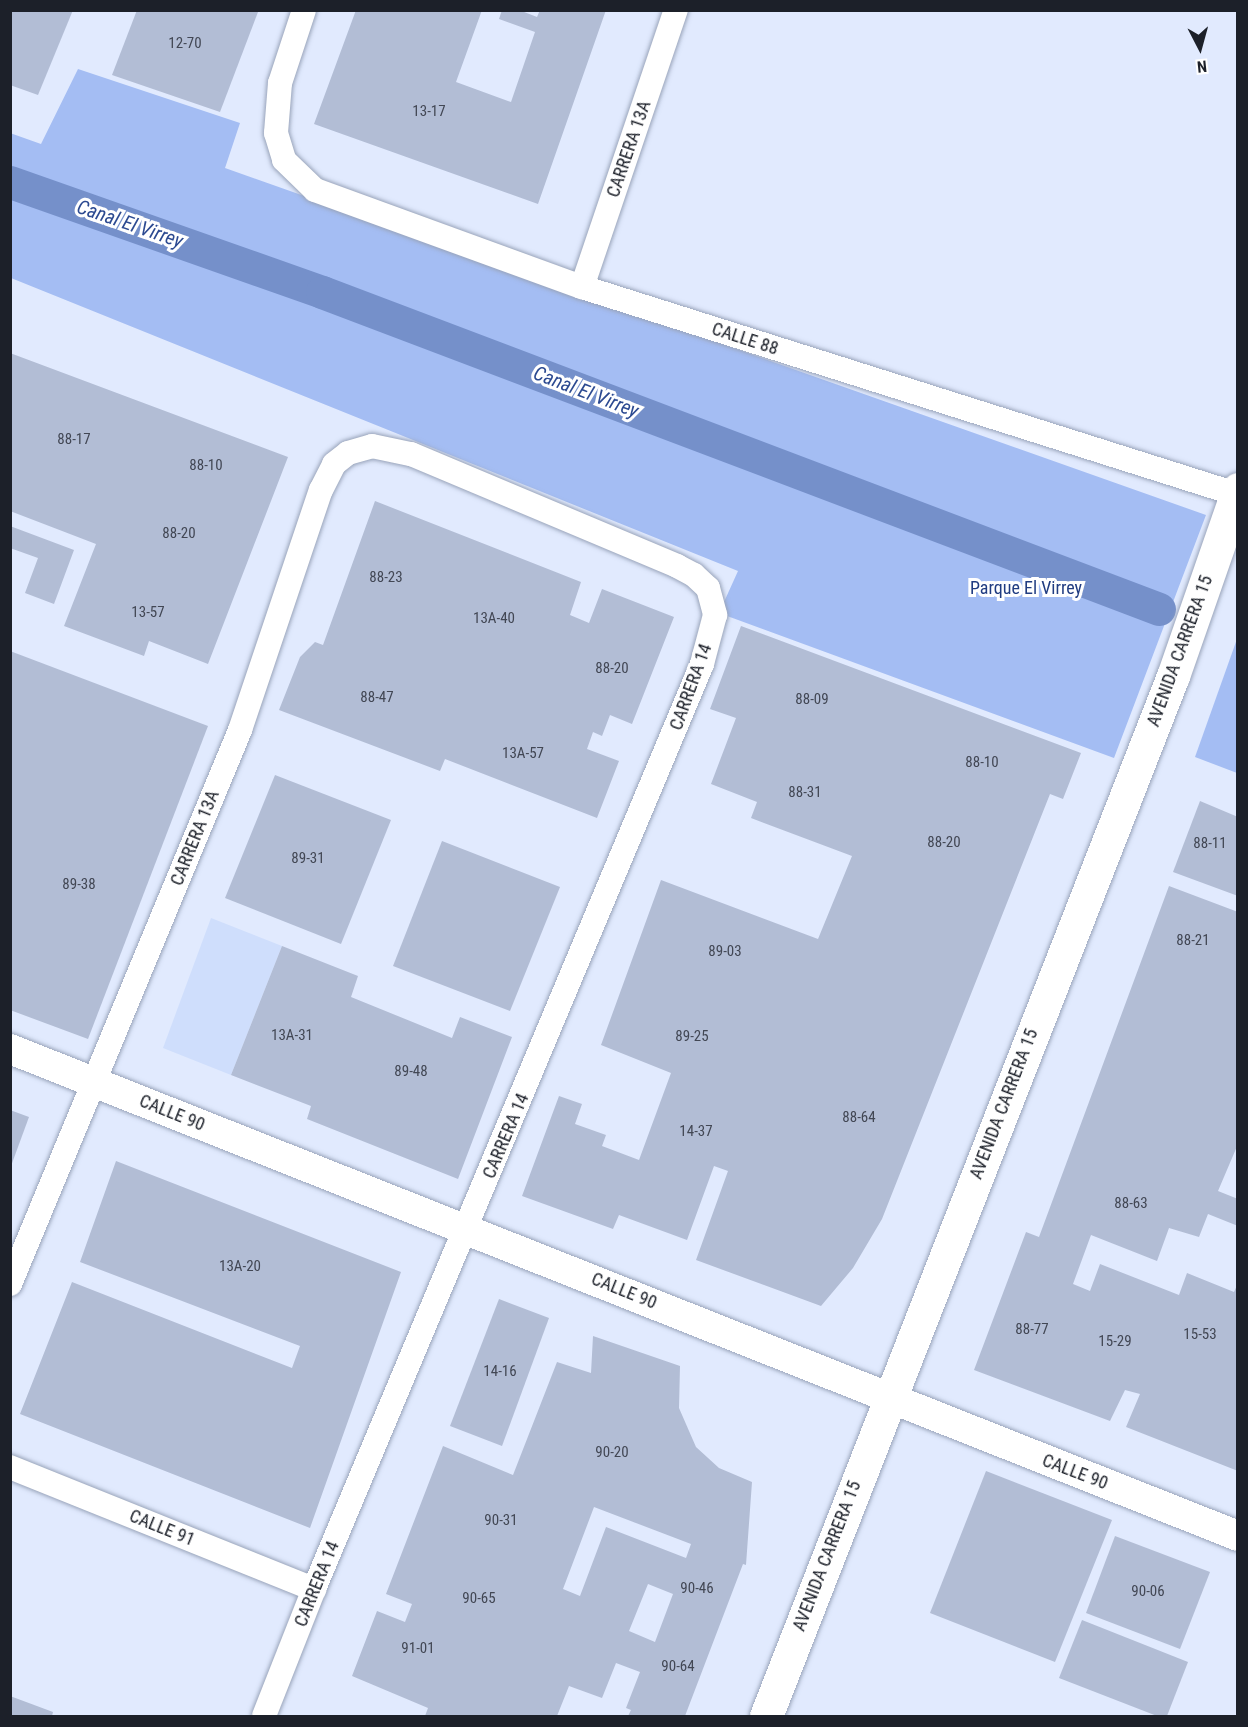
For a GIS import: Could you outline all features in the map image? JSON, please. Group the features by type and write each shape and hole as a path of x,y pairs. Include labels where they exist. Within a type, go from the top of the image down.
{"main road":[{"name":"AVENIDA CARRERA 15","path":"766,1716 1173,676 1237,492"}],"street":[{"name":"CALLE 88","path":"304,10 276,104 278,146 284,160 299,177 338,201 582,287 1237,492"},
{"name":"CARRERA 13A","path":"582,287 676,10"},
{"name":"CARRERA 13A","path":"10,1284 240,730 321,490 334,464 348,453 382,446 411,454 677,566"},
{"name":"CARRERA 14","path":"264,1716 314,1589 468,1227 702,664 715,615 708,588 694,575 677,566"},
{"name":"CALLE 90","path":"10,1049 468,1227 888,1400 1238,1536"},
{"name":"CALLE 91","path":"10,1467 314,1589"}],"shaded area":[{"path":"211,918 282,946 231,1075 163,1048"}],"green space":[{"name":"Parque El Virrey","path":"78,69 240,123 225,168 1206,515 1114,758 719,613 738,571 11,278 10,133 41,144"},
{"path":"1237,639 1237,773 1195,757"}],"building":[{"path":"10,10 73,10 38,95 10,85"},
{"path":"137,10 258,12 220,112 112,75"},
{"path":"356,10 482,10 456,82 511,102 535,32 499,19 502,10 519,10 537,17 540,10 606,10 538,204 314,124"},
{"path":"10,353 288,457 208,664 149,641 144,656 64,626 96,544 10,511"},
{"path":"375,501 581,582 570,615 589,623 602,589 674,617 632,724 610,715 602,736 593,732 587,749 619,761 597,818 445,759 440,771 279,710 300,657 315,642 323,645"},
{"path":"10,526 74,550 54,604 25,593 38,558 10,548"},
{"path":"741,626 1081,753 1063,799 1050,794 882,1219 853,1268 821,1306 696,1260 728,1171 714,1166 687,1240 619,1215 613,1229 522,1196 559,1096 582,1104 575,1124 606,1135 602,1146 639,1160 671,1073 601,1045 661,880 818,939 852,856 751,818 757,802 711,784 736,718 710,709"},
{"path":"10,651 208,726 88,1039 10,1010"},
{"path":"275,775 391,820 341,944 225,898"},
{"path":"1200,801 1238,817 1238,896 1173,872"},
{"path":"442,841 560,887 510,1011 393,966"},
{"path":"1169,886 1238,912 1238,1144 1218,1191 1238,1199 1238,1226 1208,1214 1199,1237 1169,1228 1157,1261 1091,1235 1073,1284 1090,1291 1100,1264 1179,1295 1187,1273 1234,1292 1238,1283 1238,1471 1126,1427 1140,1394 1125,1390 1110,1421 974,1370 1026,1232 1039,1237"},
{"path":"282,946 358,976 351,997 452,1038 460,1017 512,1037 458,1179 307,1119 311,1106 231,1075"},
{"path":"10,1110 29,1117 11,1166 10,1166"},
{"path":"116,1161 401,1272 310,1528 20,1414 72,1282 292,1368 300,1346 80,1262"},
{"path":"499,1299 549,1318 502,1446 450,1426"},
{"path":"593,1336 680,1366 679,1408 696,1447 719,1468 752,1482 746,1565 743,1564 685,1716 628,1716 631,1710 626,1708 640,1672 616,1663 602,1698 569,1686 557,1716 425,1716 428,1708 352,1676 377,1611 405,1622 412,1604 386,1594 443,1446 513,1475 557,1362 591,1373","holes":["594,1507 691,1544 686,1558 606,1527 580,1596 563,1589","648,1584 673,1594 655,1642 629,1631"]},
{"path":"986,1471 1112,1520 1055,1662 930,1613"},
{"path":"1115,1536 1210,1572 1180,1649 1086,1613"},
{"path":"1082,1620 1188,1662 1167,1716 1157,1716 1059,1678"},
{"path":"10,1696 53,1712 52,1716 10,1716"}],"waterway":[{"name":"Canal El Virrey","path":"10,182 322,292 1159,609"}]}
